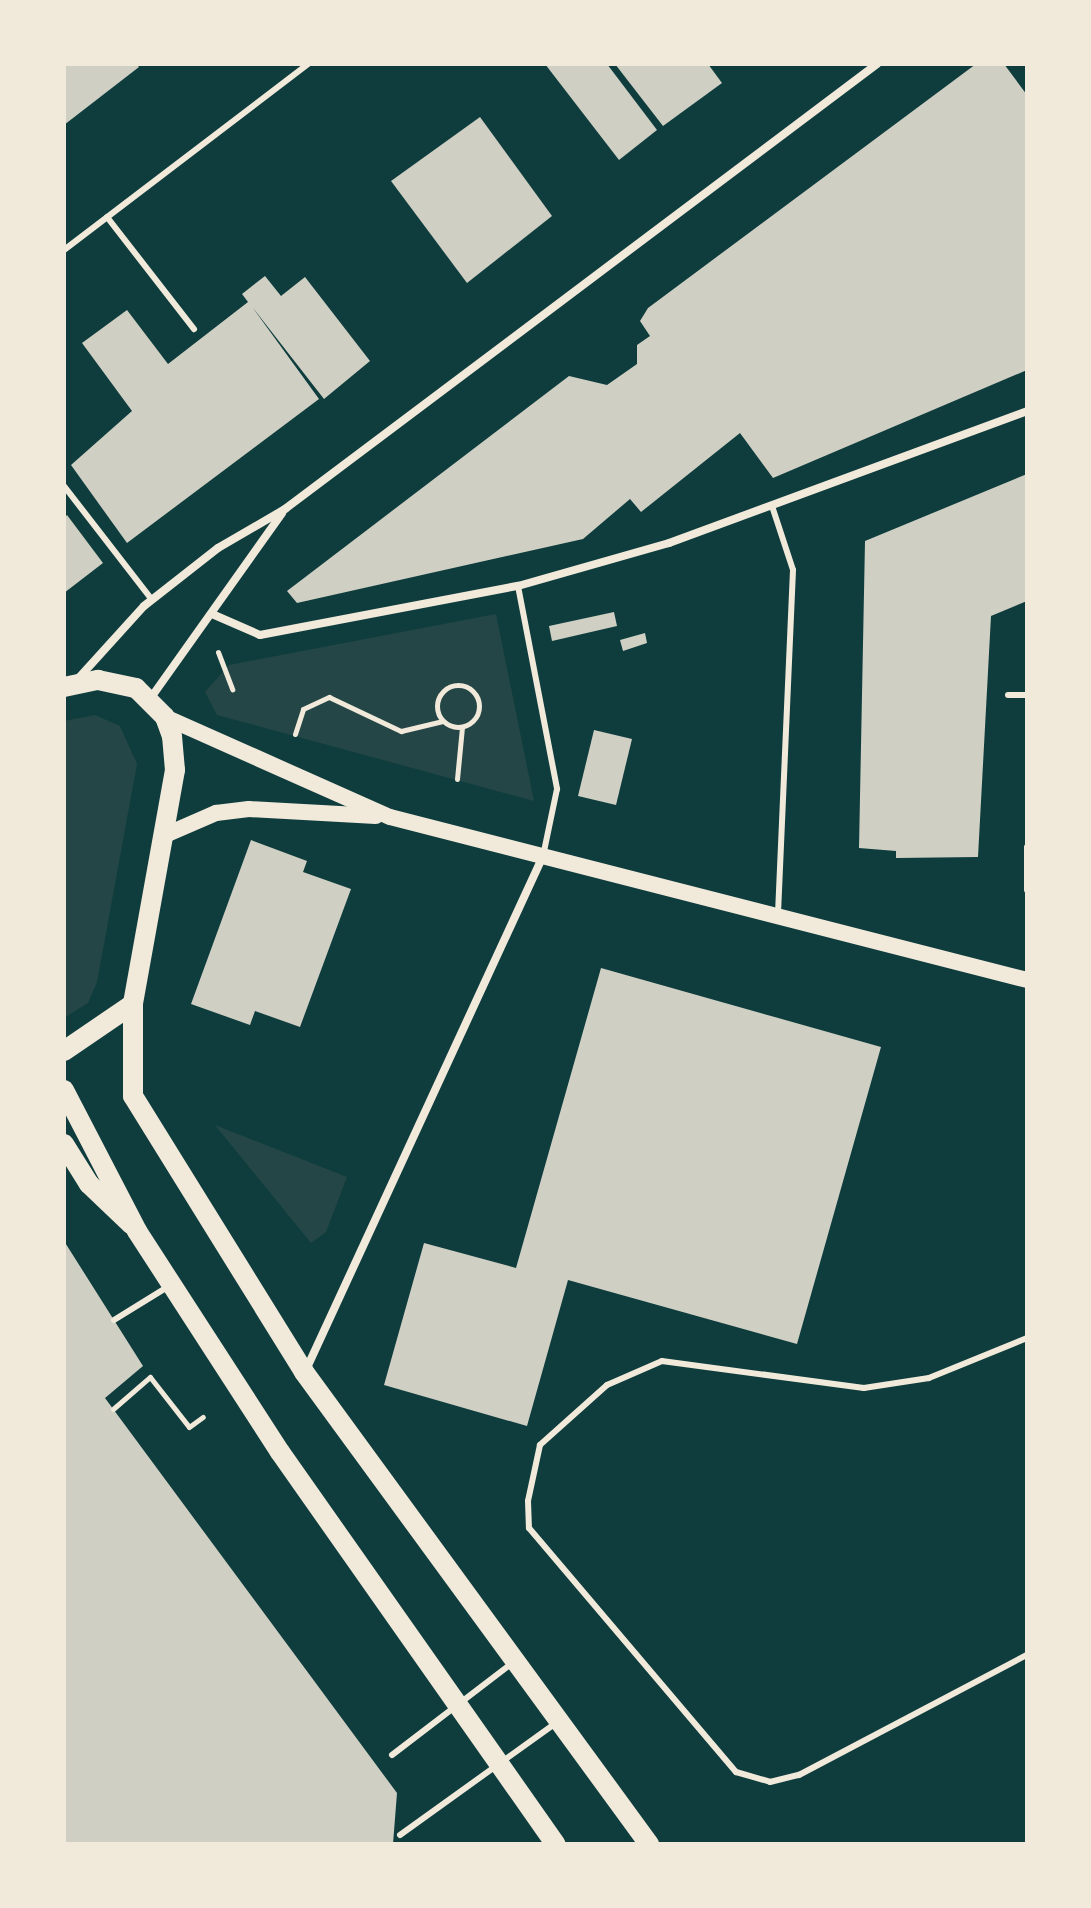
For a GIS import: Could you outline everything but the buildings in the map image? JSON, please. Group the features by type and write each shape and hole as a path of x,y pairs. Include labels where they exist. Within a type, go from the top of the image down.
{"main road":[{"path":"70,684 121,681 150,699 165,717 390,817 1027,980"},
{"path":"165,717 175,770 133,1004 133,1096 304,1372 649,1844"},
{"path":"163,836 216,813 249,809 390,817"},
{"path":"64,1051 133,1004"},
{"path":"64,1090 137,1231 454,1707 556,1844"},
{"path":"64,1144 89,1184 137,1231"}],"street":[{"path":"70,684 152,600 285,509 877,64"},
{"path":"212,614 260,635 518,586 772,506 1027,411"},
{"path":"150,699 285,509"},
{"path":"304,1372 543,856"}],"lane":[{"path":"64,250 308,64"},
{"path":"107,217 194,329"},
{"path":"64,486 152,600"},
{"path":"772,506 793,570 778,916"},
{"path":"518,586 557,789 543,856"},
{"path":"1008,695 1027,695"},
{"path":"1027,847 1027,890"},
{"path":"114,1320 172,1284"},
{"path":"1027,1338 929,1378 864,1388 662,1361 607,1385 540,1445 529,1528 736,1772 770,1782 799,1775 1027,1655"},
{"path":"392,1755 514,1662"},
{"path":"400,1835 559,1721"}],"path":[{"path":"218,652 232,689"},
{"path":"443,721 439,697 461,685 479,704 462,727 457,779"},
{"path":"295,734 303,709 329,697 401,731 443,721 462,727"},
{"path":"113,1409 150,1377 189,1427 203,1417"}],"shaded area":[{"path":"496,614 534,801 217,715 205,692 229,665"},
{"path":"95,715 120,726 137,764 97,982 88,1003 64,1018 64,721"},
{"path":"215,1125 347,1177 326,1232 311,1243"}]}
